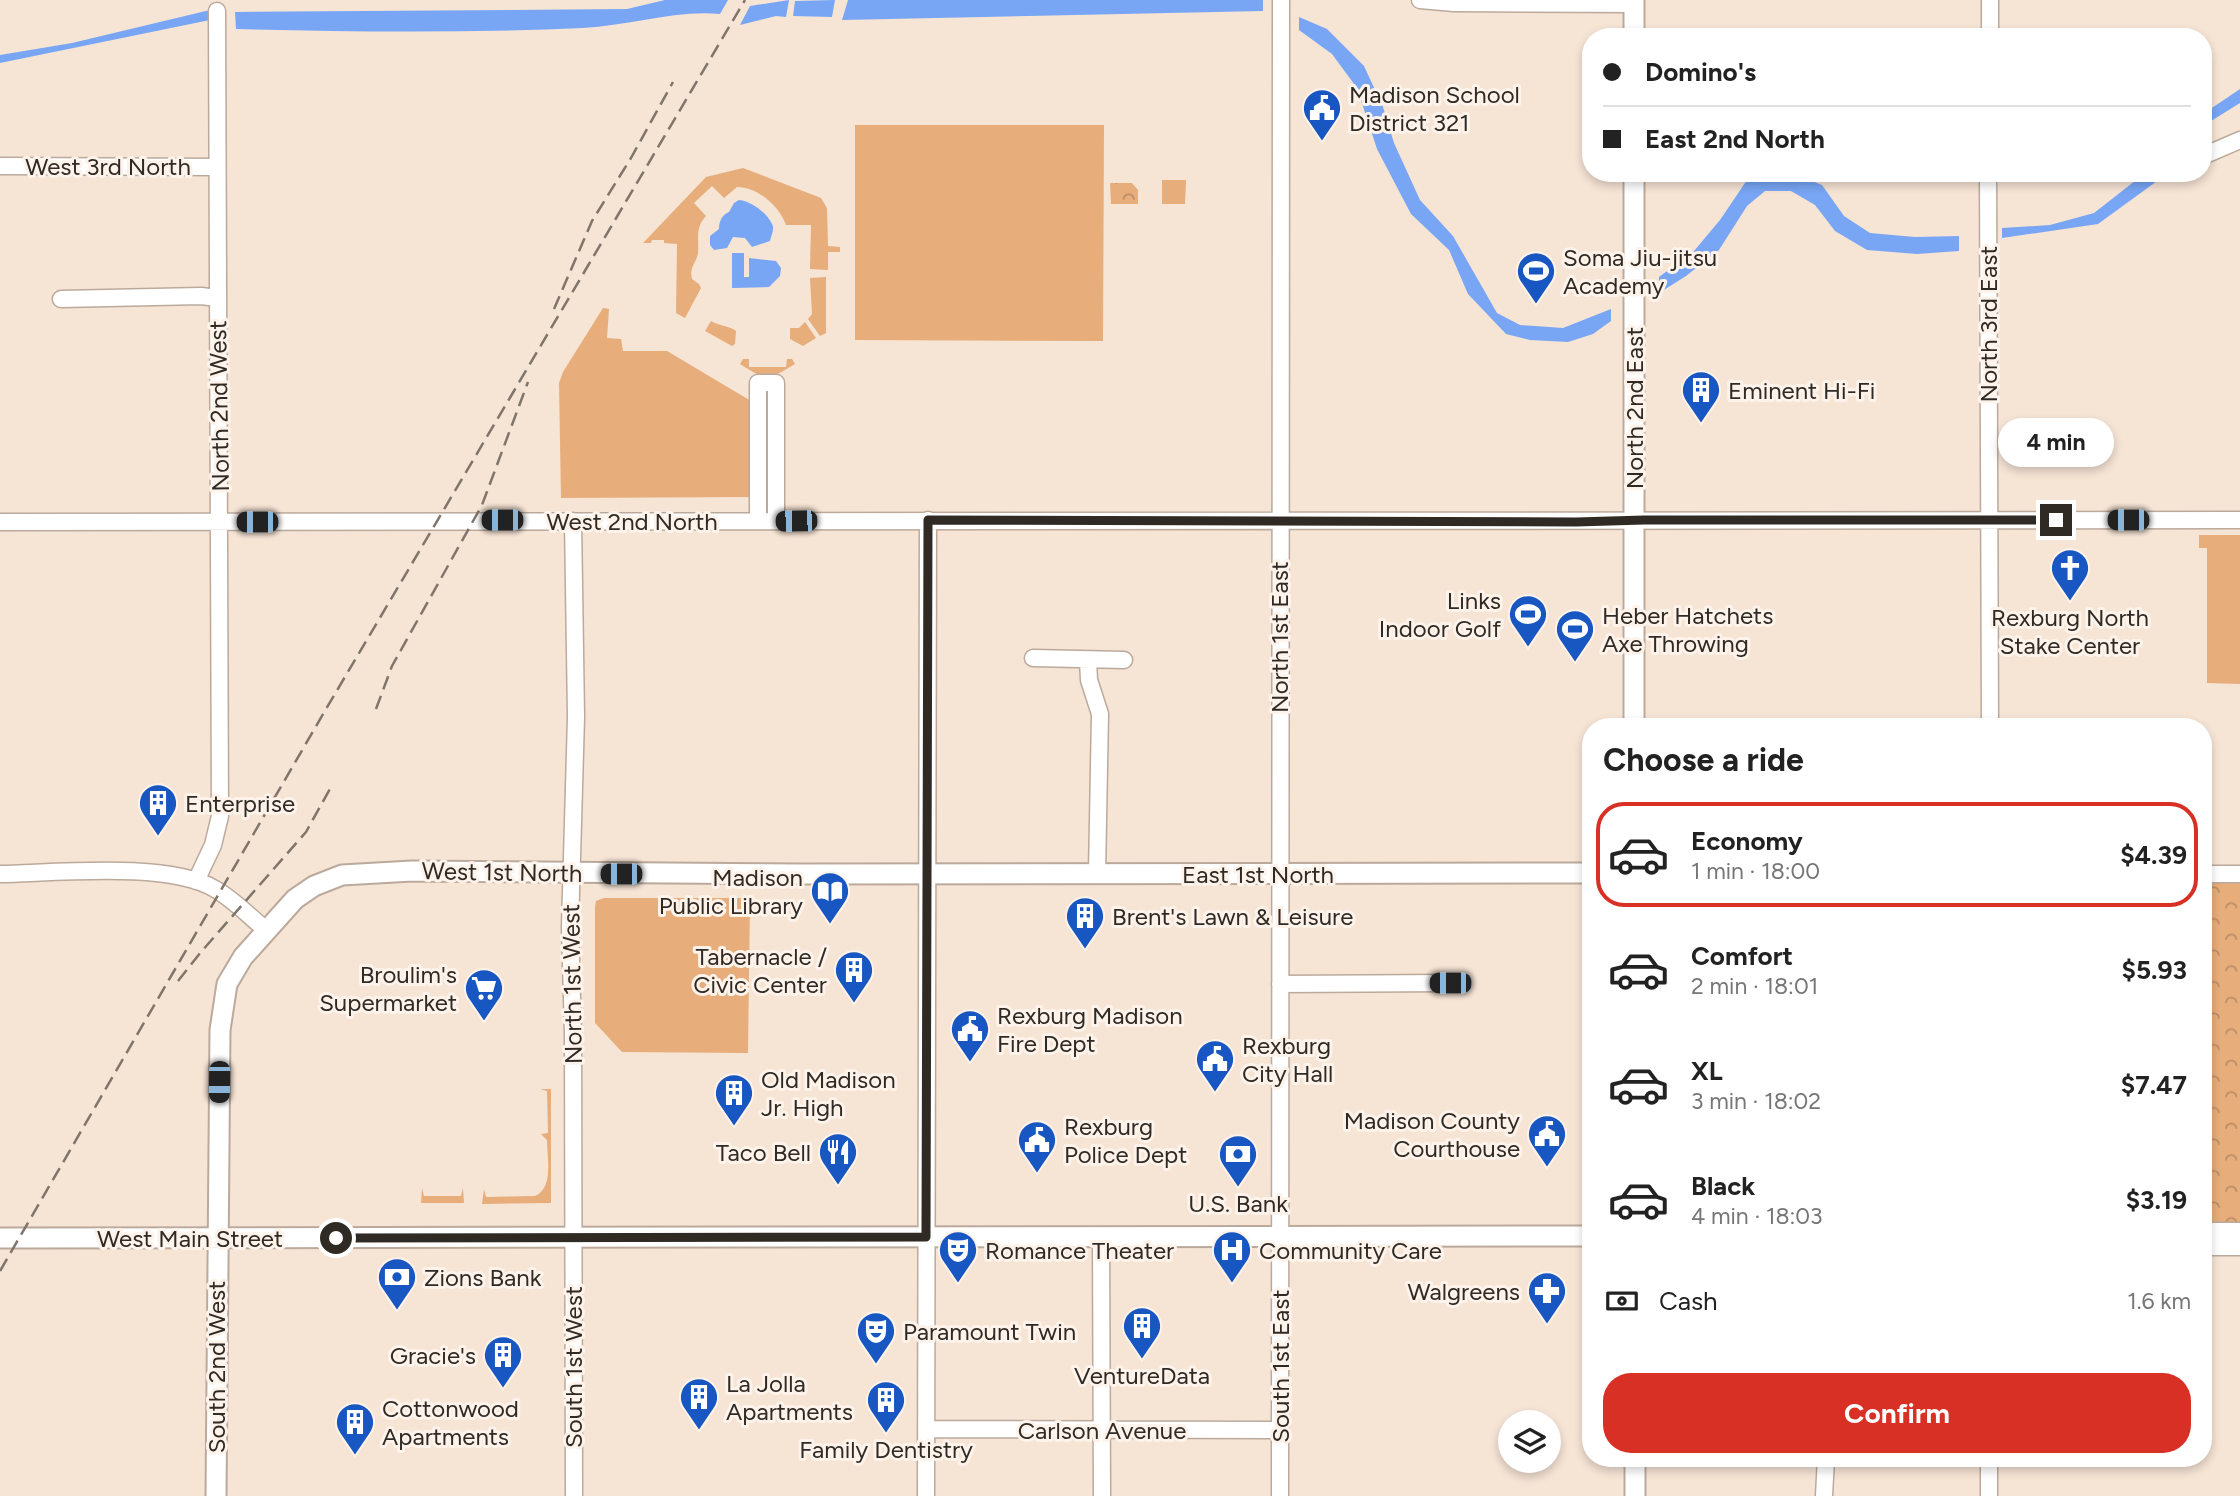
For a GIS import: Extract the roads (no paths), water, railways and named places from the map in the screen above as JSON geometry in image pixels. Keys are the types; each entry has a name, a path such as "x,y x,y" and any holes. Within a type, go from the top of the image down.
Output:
{"main road":[{"path":"1634,2 1634,28"},
{"name":"North 2nd East","path":"1634,182 1634,718"},
{"name":"West 1st North","path":"216,1238 220,1030 228,984 243,957 266,930 304,892 329,879 342,875 412,871 926,875"},
{"name":"East 1st North","path":"926,875 1582,873"},
{"name":"West Main Street","path":"0,1238 1582,1236"},
{"name":"South 2nd West","path":"216,1238 216,1496"},
{"path":"1635,1467 1635,1496"}],"street":[{"name":"North 1st East","path":"1280,1237 1281,0"},
{"path":"1420,0 1454,4 1634,2"},
{"path":"1990,0 1990,28"},
{"name":"North 2nd West","path":"196,881 214,845 220,816 217,11"},
{"path":"2212,152 2240,141"},
{"name":"West 3rd North","path":"0,166 217,167"},
{"name":"North 3rd East","path":"1988,182 1990,718"},
{"path":"61,299 201,296 217,298"},
{"path":"758,521 758,383 776,383 776,521"},
{"path":"926,1496 928,520"},
{"name":"West 2nd North","path":"0,522 2240,520"},
{"name":"North 1st West","path":"572,1238 571,874 576,717 573,521"},
{"path":"1033,658 1124,660"},
{"path":"1088,661 1089,680 1100,714 1097,874"},
{"path":"0,874 154,872 196,881 216,889 266,930"},
{"path":"2212,874 2240,874"},
{"path":"1280,984 1450,983"},
{"path":"2212,1231 2240,1231"},
{"path":"1101,1237 1102,1496"},
{"name":"South 1st East","path":"1280,1237 1280,1496"},
{"name":"South 1st West","path":"572,1238 573,1496"},
{"path":"2212,1247 2240,1247"},
{"name":"Carlson Avenue","path":"926,1429 1279,1430"},
{"path":"1824,1496 1826,1467"},
{"path":"1989,1467 1989,1496"}],"water":[{"path":"665,0 728,0 720,14 686,14 583,28 496,31 236,29 235,12 627,9"},
{"path":"789,0 786,17 776,16 740,25 750,6"},
{"path":"835,0 832,17 793,16 795,1"},
{"path":"848,0 1263,0 1263,11 842,20"},
{"path":"210,10 210,20 0,63 0,55 72,43"},
{"path":"1299,17 1327,29 1364,66 1420,200 1453,236 1497,313 1520,325 1563,328 1611,309 1611,321 1593,334 1568,342 1530,340 1506,334 1468,294 1449,250 1411,214 1377,149 1357,88 1332,54 1299,30"},
{"path":"2240,89 2240,103 2212,120 2212,108"},
{"path":"1746,182 1814,182 1822,185 1844,216 1870,233 1915,237 1959,236 1959,251 1917,254 1867,250 1835,231 1815,205 1791,191 1765,191 1747,206 1719,250 1659,293 1659,277 1694,251 1720,220"},
{"path":"2134,182 2156,182 2098,224 2002,238 2002,228 2050,225 2094,213"},
{"path":"739,200 753,205 770,220 773,228 770,241 752,247 745,238 733,237 727,248 714,250 710,245 710,236 719,229 720,221"},
{"path":"732,253 744,253 744,277 749,277 749,258 776,261 781,268 780,276 769,287 732,288"}],"railway":[{"path":"0,1271 326,709 745,0"},
{"path":"554,309 592,221 673,82"},
{"path":"376,709 392,666 482,505 528,382"},
{"path":"178,981 306,832 331,787"}],"place":[{"name":"Madison School District 321","path":"1322,142"},
{"name":"Soma Jiu-jitsu Academy","path":"1536,305"},
{"name":"Eminent Hi-Fi","path":"1701,424"},
{"name":"Rexburg North Stake Center","path":"2070,602"},
{"name":"Links Indoor Golf","path":"1528,648"},
{"name":"Heber Hatchets Axe Throwing","path":"1575,663"},
{"name":"Enterprise","path":"158,837"},
{"name":"Madison Public Library","path":"830,925"},
{"name":"Brent's Lawn & Leisure","path":"1085,950"},
{"name":"Tabernacle / Civic Center","path":"854,1004"},
{"name":"Broulim's Supermarket","path":"484,1022"},
{"name":"Rexburg Madison Fire Dept","path":"970,1063"},
{"name":"Rexburg City Hall","path":"1215,1093"},
{"name":"Old Madison Jr. High","path":"734,1127"},
{"name":"Madison County Courthouse","path":"1547,1168"},
{"name":"Rexburg Police Dept","path":"1037,1174"},
{"name":"Taco Bell","path":"838,1186"},
{"name":"U.S. Bank","path":"1238,1188"},
{"name":"Romance Theater","path":"958,1284"},
{"name":"Community Care","path":"1232,1284"},
{"name":"Zions Bank","path":"397,1311"},
{"name":"Walgreens","path":"1547,1325"},
{"name":"VentureData","path":"1142,1360"},
{"name":"Paramount Twin","path":"876,1365"},
{"name":"Gracie's","path":"503,1389"},
{"name":"La Jolla Apartments","path":"699,1431"},
{"name":"Family Dentistry","path":"886,1434"},
{"name":"Cottonwood Apartments","path":"355,1456"}]}
